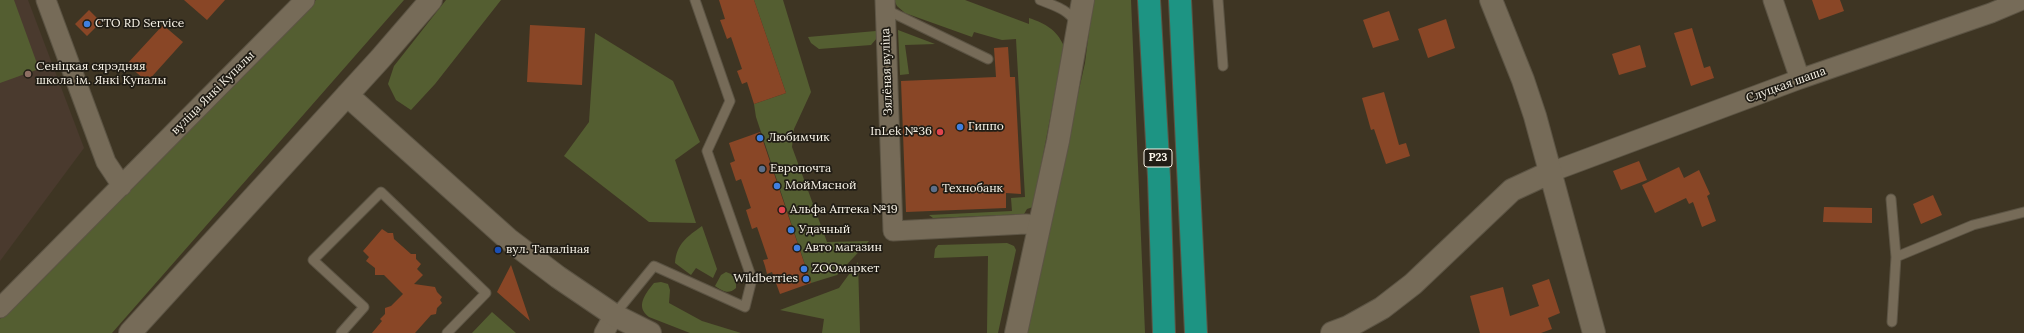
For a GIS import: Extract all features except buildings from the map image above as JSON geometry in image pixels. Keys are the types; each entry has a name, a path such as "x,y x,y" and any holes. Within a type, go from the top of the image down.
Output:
{"highway":[{"name":"Р23","path":"1149,0 1159,177 1163,324"},
{"name":"Р23","path":"1180,0 1195,323"}],"street":[{"path":"46,0 106,162 122,186"},
{"name":"вуліца Янкі Купалы","path":"0,308 305,0"},
{"path":"130,333 380,59 431,0"},
{"path":"1016,333 1040,225 1079,33 1084,0"},
{"path":"1491,0 1523,80 1551,172 1594,333"},
{"path":"1773,0 1800,79"},
{"name":"Слуцкая шаша","path":"1551,172 1991,6 2022,0"},
{"name":"Зялёная вуліца","path":"885,4 893,231 1026,224 1040,225"},
{"path":"347,95 508,239 558,277 613,327 650,333"},
{"path":"1332,333 1382,308 1413,284 1512,190 1551,172"}],"lane":[{"path":"613,327 654,266 745,307 752,279 707,151 730,101 695,0"},
{"path":"1040,0 1063,9 1077,24 1079,33"},
{"path":"1218,0 1223,66"},
{"path":"885,4 893,13 988,59"},
{"path":"341,333 364,307 313,260 381,192 486,293 447,333"},
{"path":"1891,199 1896,257 1892,322"},
{"path":"1896,257 1973,225 2024,212"}],"shaded area":[{"name":"Сеніцкая сярэдняя школа ім. Янкі Купалы","path":"0,0 28,0 84,148 0,261"}],"green space":[{"path":"0,0 14,0 39,69 0,83"},
{"path":"316,0 404,0 112,333 0,333 0,319"},
{"path":"446,0 501,0 435,84 411,110 396,100 388,84 394,66"},
{"path":"754,0 783,0 811,92 794,129 792,147 827,242 869,241 837,275 811,283 756,117 754,104 786,93"},
{"path":"894,0 965,0 1029,24 1029,18 1035,20 1050,28 1058,35 1064,46 1033,207 1027,209 1024,214 933,218 929,215 1012,211 1011,198 1025,197 1016,39 1002,40 974,32 972,37 905,13 897,6"},
{"path":"1093,0 1131,0 1145,333 1024,333 1085,63"},
{"path":"898,30 935,44 905,45 909,74 900,75"},
{"path":"876,31 877,38 871,45 819,49 811,43 808,37"},
{"path":"595,33 673,81 700,142 675,160 696,223 649,222 564,156 589,122"},
{"path":"702,226 717,269 713,278 696,268 691,275 675,263 680,245 687,237"},
{"path":"1007,243 1014,246 1016,250 998,333 987,333 988,256 934,258 935,249 938,245"},
{"path":"858,262 860,333 822,333 824,319 780,310 839,288"},
{"path":"726,272 736,276 736,288 728,292 715,286 721,275"},
{"path":"661,282 668,284 670,290 669,303 702,321 741,333 690,333 649,317 643,309 643,300 654,283"},
{"path":"492,312 516,333 472,333"}],"place":[{"name":"СТО RD Service","path":"87,24"},
{"name":"Сеніцкая сярэдняя школа ім. Янкі Купалы","path":"28,74"},
{"name":"Гиппо","path":"960,127"},
{"name":"InLek №36","path":"940,132"},
{"name":"Любимчик","path":"760,138"},
{"name":"Европочта","path":"762,169"},
{"name":"МойМясной","path":"777,186"},
{"name":"Технобанк","path":"934,189"},
{"name":"Альфа Аптека №19","path":"782,210"},
{"name":"Удачный","path":"791,230"},
{"name":"Авто магазин","path":"797,248"},
{"name":"вул. Тапаліная","path":"498,250"},
{"name":"ZOOмаркет","path":"804,269"},
{"name":"Wildberries","path":"806,279"}]}
